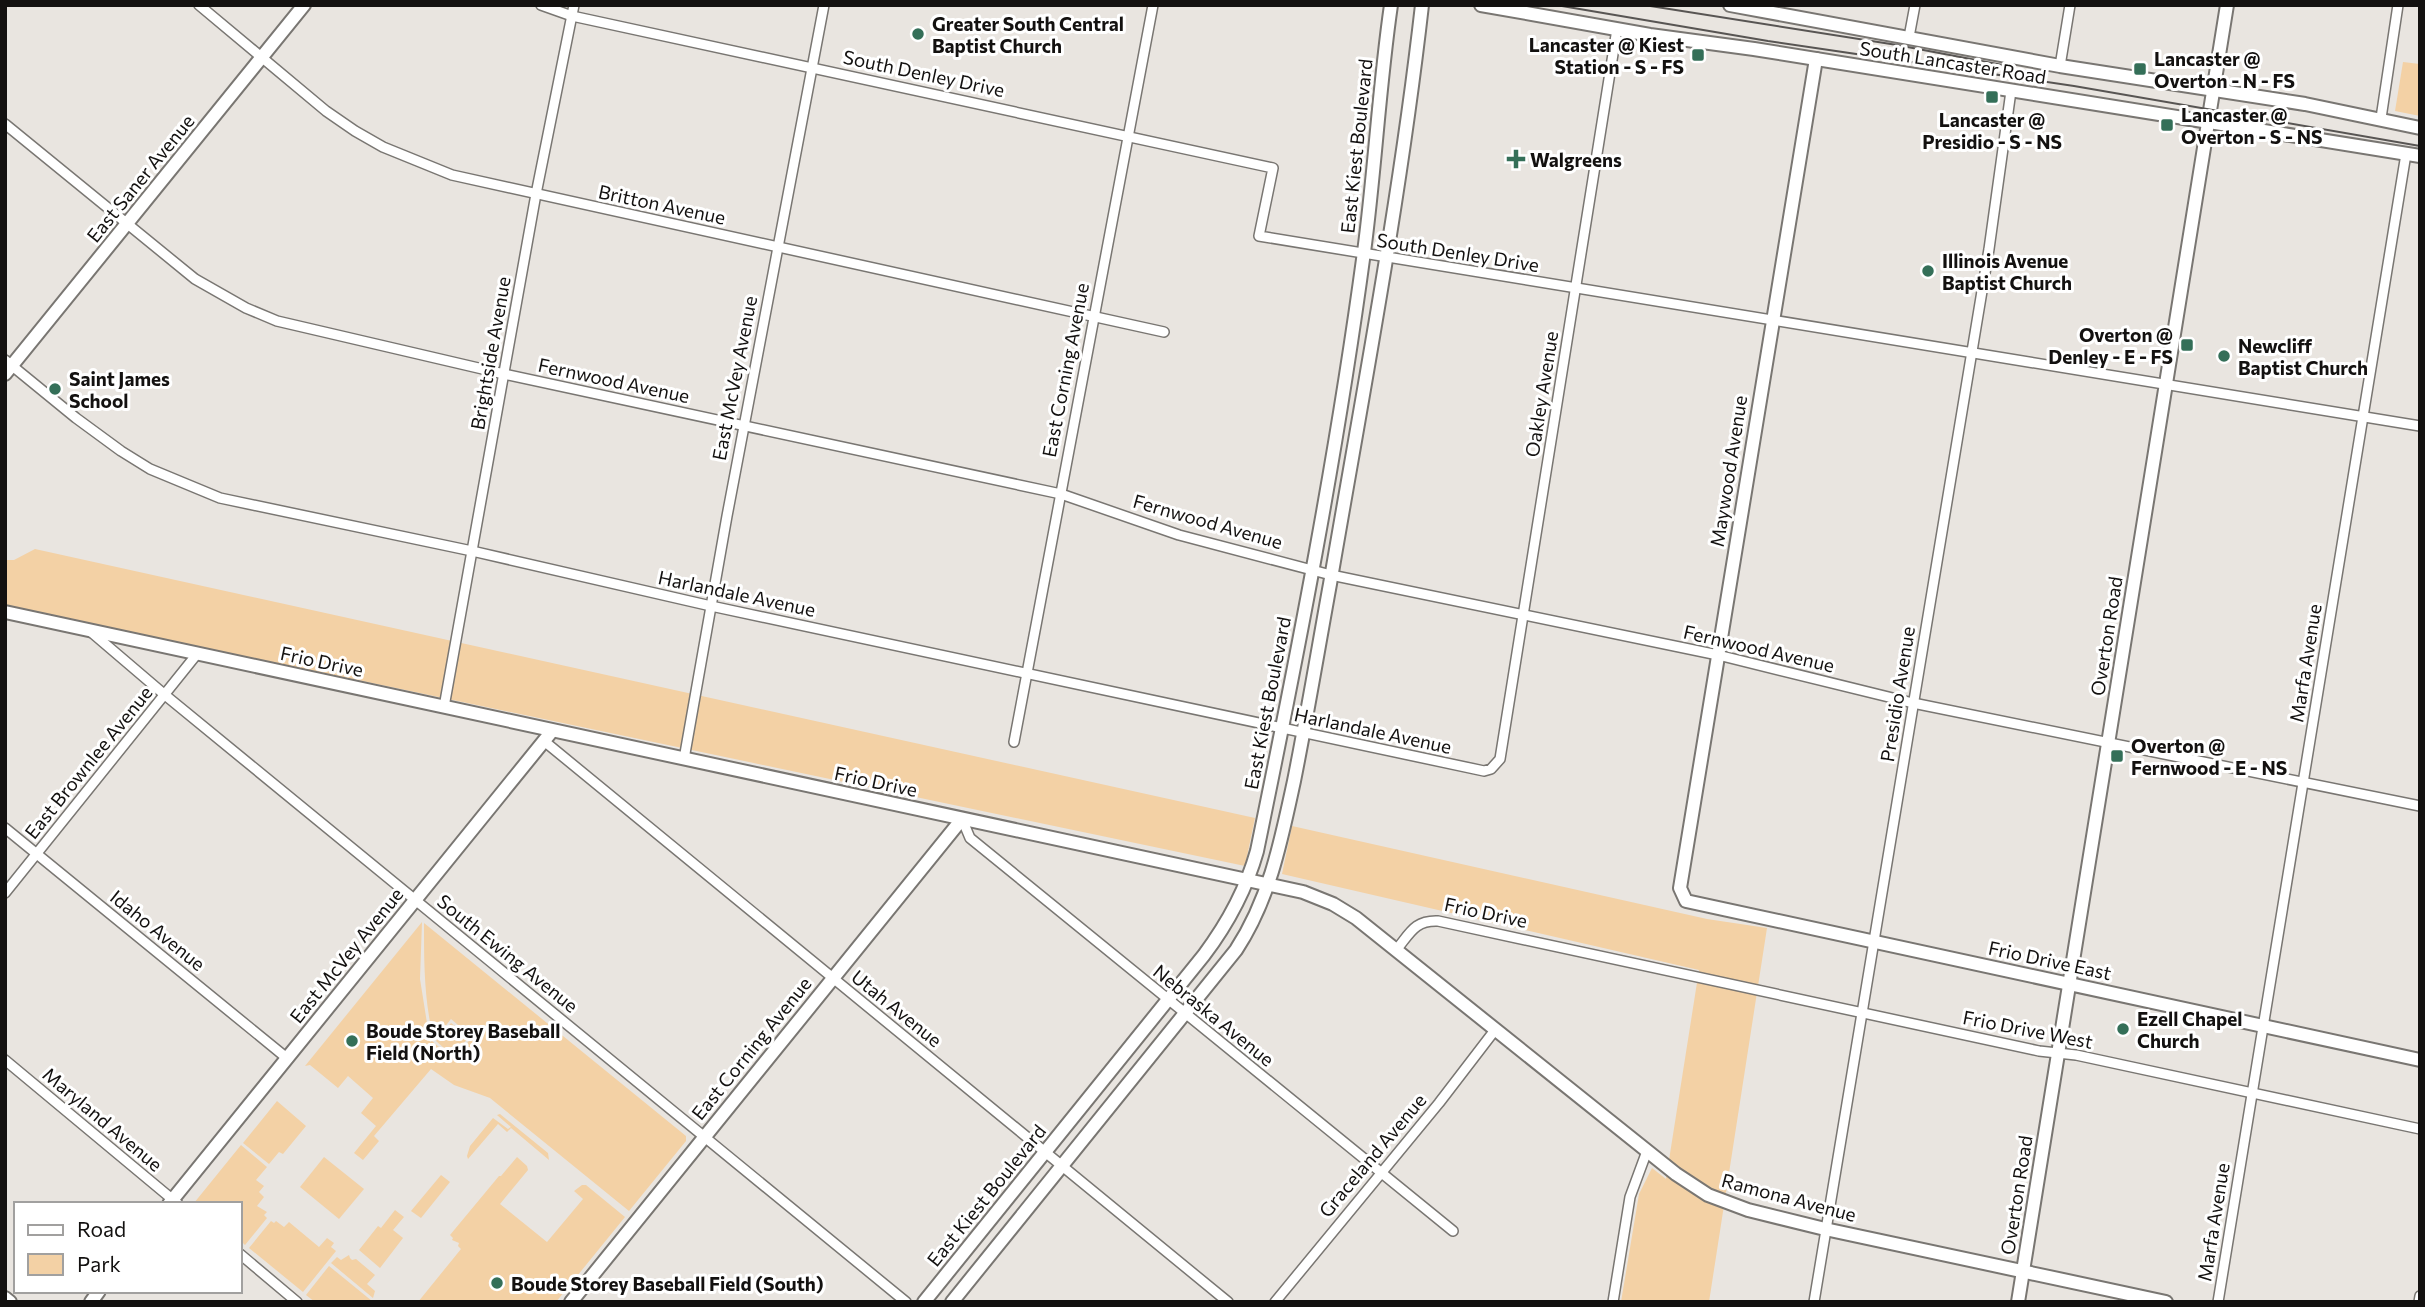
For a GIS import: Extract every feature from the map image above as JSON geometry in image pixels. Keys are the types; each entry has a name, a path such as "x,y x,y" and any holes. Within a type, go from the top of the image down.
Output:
{"street":[{"name":"Britton Avenue","path":"199,5 326,111 383,147 452,175 1164,332"},
{"name":"East Saner Avenue","path":"8,367 127,226 304,5"},
{"name":"South Denley Drive","path":"541,5 572,16 1273,168 1259,236 2420,426"},
{"name":"Brightside Avenue","path":"444,707 536,194 574,5"},
{"name":"East McVey Avenue","path":"684,759 824,5"},
{"name":"East Corning Avenue","path":"1014,742 1153,5"},
{"name":"East Kiest Boulevard","path":"924,1302 1224,928 1248,880 1257,851 1314,569 1364,254 1377,149 1379,96 1391,5"},
{"name":"East Kiest Boulevard","path":"952,1302 1242,942 1269,884 1280,848 1304,733 1386,257 1422,5"},
{"name":"South Lancaster Road","path":"1481,5 2413,155"},
{"name":"South Lancaster Road","path":"1731,5 2060,66 2381,118 2420,128"},
{"path":"1909,37 1915,5"},
{"path":"2060,66 2070,5"},
{"name":"Overton Road","path":"2018,1302 2227,5"},
{"path":"2381,118 2398,5"},
{"name":"Oakley Avenue","path":"1496,764 1500,759 1617,29"},
{"name":"Maywood Avenue","path":"1679,888 1816,59"},
{"name":"Presidio Avenue","path":"1814,1302 1989,249 2011,91"},
{"name":"Fernwood Avenue","path":"5,124 195,279 246,308 277,321 744,427 1061,494 1180,535 1331,575 1718,655 1913,703 2420,806"},
{"name":"Marfa Avenue","path":"2218,1302 2363,417 2413,155"},
{"name":"Harlandale Avenue","path":"8,367 121,451 150,468 220,498 1282,729 1484,771 1496,764"},
{"name":"Frio Drive","path":"5,612 444,707 548,736 684,759 1303,892 1333,904 1356,918 1397,950 1419,923 1427,920 1438,921 1713,980"},
{"name":"South Ewing Avenue","path":"89,630 906,1302"},
{"name":"East Brownlee Avenue","path":"5,893 197,654"},
{"name":"East McVey Avenue","path":"174,1202 548,736"},
{"name":"Utah Avenue","path":"548,736 832,977 1228,1302"},
{"name":"East Corning Avenue","path":"577,1300 832,977 962,819"},
{"name":"Nebraska Avenue","path":"962,819 970,838 1453,1231"},
{"name":"Idaho Avenue","path":"5,828 288,1059"},
{"name":"Frio Drive East","path":"1679,888 1686,901 2420,1060"},
{"name":"Ramona Avenue","path":"1397,950 1676,1174 1727,1204 1825,1229 2166,1302"},
{"name":"Frio Drive West","path":"1713,980 2039,1051 2088,1058 2420,1129"},
{"name":"Graceland Avenue","path":"1275,1302 1439,1103 1495,1030"},
{"name":"Maryland Avenue","path":"5,1060 174,1202"},
{"path":"1613,1302 1630,1197 1647,1151"},
{"path":"242,1256 297,1302"},
{"path":"2419,1302 2420,1296"},
{"path":"5,1298 10,1302"}],"green space":[{"path":"2403,62 2420,64 2420,116 2395,111"},
{"path":"35,549 1255,818 1245,866 5,606 5,560 14,560"},
{"path":"1292,826 1707,919 1767,928 1709,1302 1621,1302 1639,1194 1652,1168 1666,1179 1699,970 1282,874"},
{"path":"422,922 420,979 430,1042 454,1060 472,1037 451,1019 436,1038 433,1037 426,994 424,923 686,1136 686,1141 629,1211 490,1098 454,1085 431,1069 374,1136 379,1141 363,1160 354,1153 376,1126 361,1113 373,1098 348,1076 338,1088 310,1065 305,1066"},
{"path":"451,1023 469,1037 453,1056 436,1041"},
{"path":"277,1101 306,1126 283,1154 279,1152 269,1164 243,1143"},
{"path":"500,1114 548,1153 549,1160 511,1128 507,1132 498,1124 468,1159 470,1146 493,1118 508,1129 511,1127 497,1115"},
{"path":"241,1145 267,1167 256,1180 264,1186 259,1192 264,1197 257,1206 267,1212 264,1215 267,1218 245,1245 242,1242 242,1202 195,1202"},
{"path":"324,1157 364,1189 339,1219 300,1187"},
{"path":"517,1157 528,1170 500,1204 547,1242 583,1199 574,1191 582,1185 586,1185 625,1217 556,1302 418,1302 461,1249 459,1243 452,1240 450,1235"},
{"path":"441,1175 450,1182 421,1218 411,1211"},
{"path":"395,1210 404,1217 393,1230 403,1238 380,1268 359,1250"},
{"path":"271,1221 284,1227 289,1222 319,1247 327,1238 334,1243 331,1247 336,1251 303,1292 249,1248"},
{"path":"349,1255 352,1260 356,1259 375,1275 367,1284 375,1291 373,1298 331,1263 337,1257 341,1260"},
{"path":"329,1266 372,1301 315,1302 306,1295"}],"tram line":[{"path":"1556,5 1768,41 2074,86 2420,146"},
{"path":"1644,5 1897,45 2013,67"}],"place":[{"name":"Greater South Central Baptist Church","path":"918,34"},
{"name":"Lancaster @ Kiest Station - S - FS","path":"1698,55"},
{"name":"Lancaster @ Overton - N - FS","path":"2140,69"},
{"name":"Lancaster @ Presidio - S - NS","path":"1992,97"},
{"name":"Lancaster @ Overton - S - NS","path":"2167,125"},
{"name":"Walgreens","path":"1516,159"},
{"name":"Illinois Avenue Baptist Church","path":"1928,271"},
{"name":"Overton @ Denley - E - FS","path":"2187,345"},
{"name":"Newcliff Baptist Church","path":"2224,356"},
{"name":"Saint James School","path":"55,389"},
{"name":"Overton @ Fernwood - E - NS","path":"2117,756"},
{"name":"Ezell Chapel Church","path":"2123,1029"},
{"name":"Boude Storey Baseball Field (North)","path":"352,1041"},
{"name":"Boude Storey Baseball Field (South)","path":"497,1283"}]}
